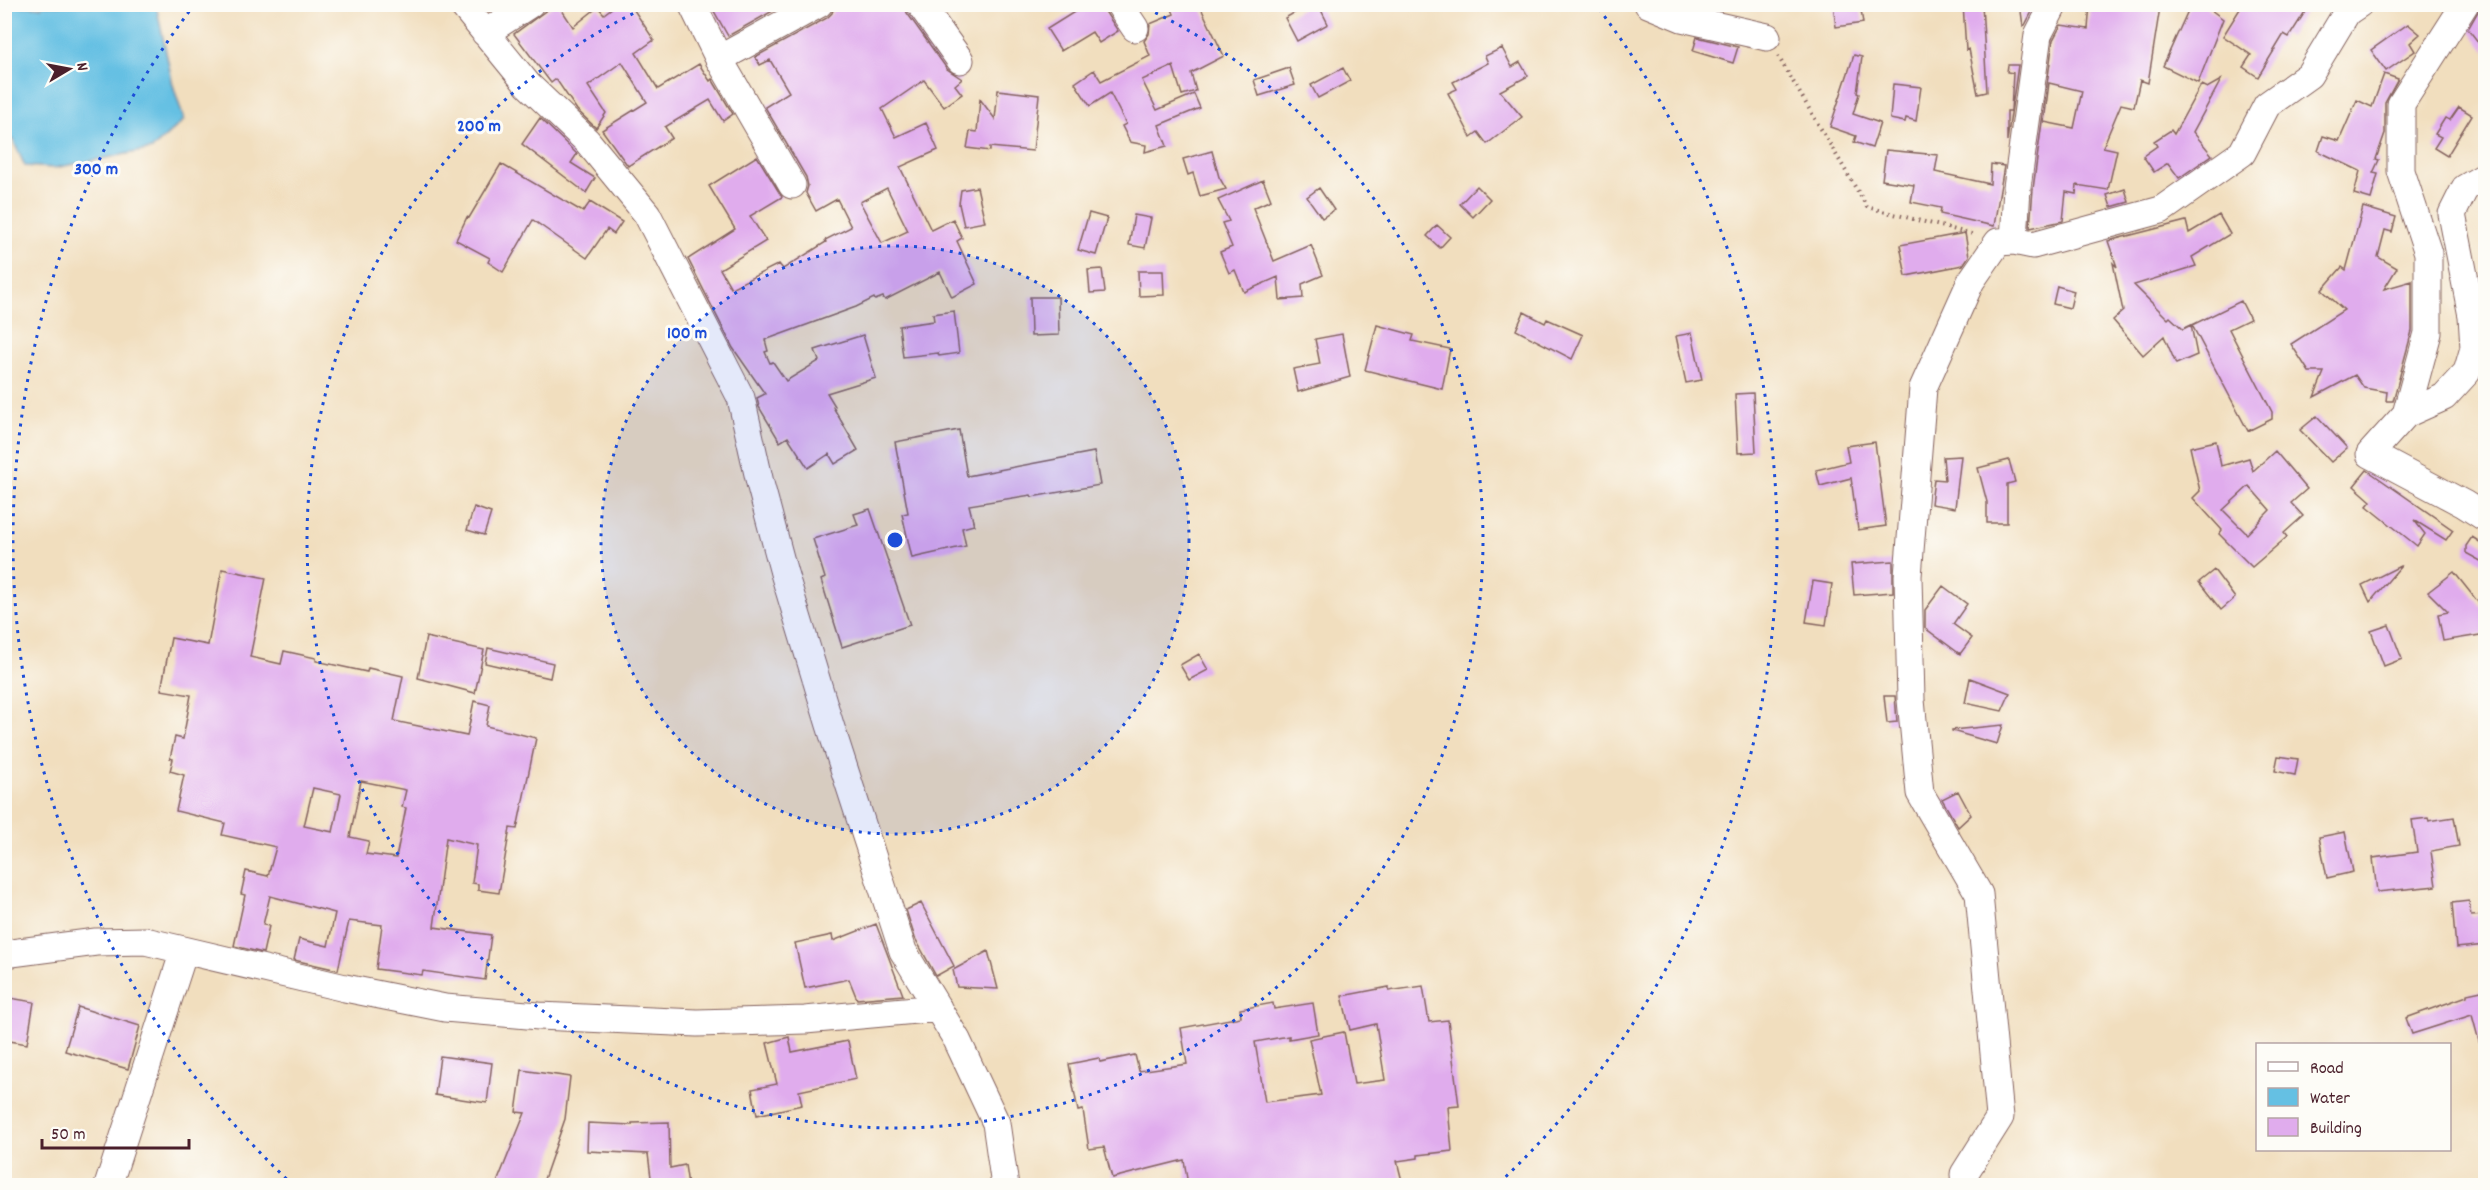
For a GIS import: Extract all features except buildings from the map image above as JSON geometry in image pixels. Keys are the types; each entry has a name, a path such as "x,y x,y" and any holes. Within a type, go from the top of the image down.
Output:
{"street":[{"path":"462,4 528,85 587,141 648,214 741,398 760,483 830,725 903,951 957,1040 996,1123 1005,1185"},
{"path":"485,33 530,4"},
{"path":"692,4 719,60 792,185"},
{"path":"719,60 819,4"},
{"path":"920,4 960,60"},
{"path":"1119,4 1136,28"},
{"path":"1648,4 1682,18 1710,14 1767,37"},
{"path":"1965,1185 1964,1174 2000,1117 1979,894 1920,793 1911,700 1908,576 1923,388 1971,282 2006,241 2017,187 2038,35 2054,4"},
{"path":"2006,241 2033,245 2161,210 2242,153 2267,105 2309,75 2347,12 2360,4"},
{"path":"2406,414 2428,333 2428,253 2401,171 2401,104 2465,4"},
{"path":"2486,176 2466,188 2452,214 2466,281 2475,348 2467,372 2444,397 2406,414 2370,454 2486,518"},
{"path":"4,954 106,942 145,941 345,988 445,1008 528,1016 697,1023 805,1020 938,1008"},
{"path":"108,1185 184,951"}],"path":[{"path":"1767,37 1867,207 2006,241"}],"water":[{"path":"5,5 41,7 44,5 156,5 173,85 184,120 152,149 54,168 25,166 13,140 5,136"}]}
